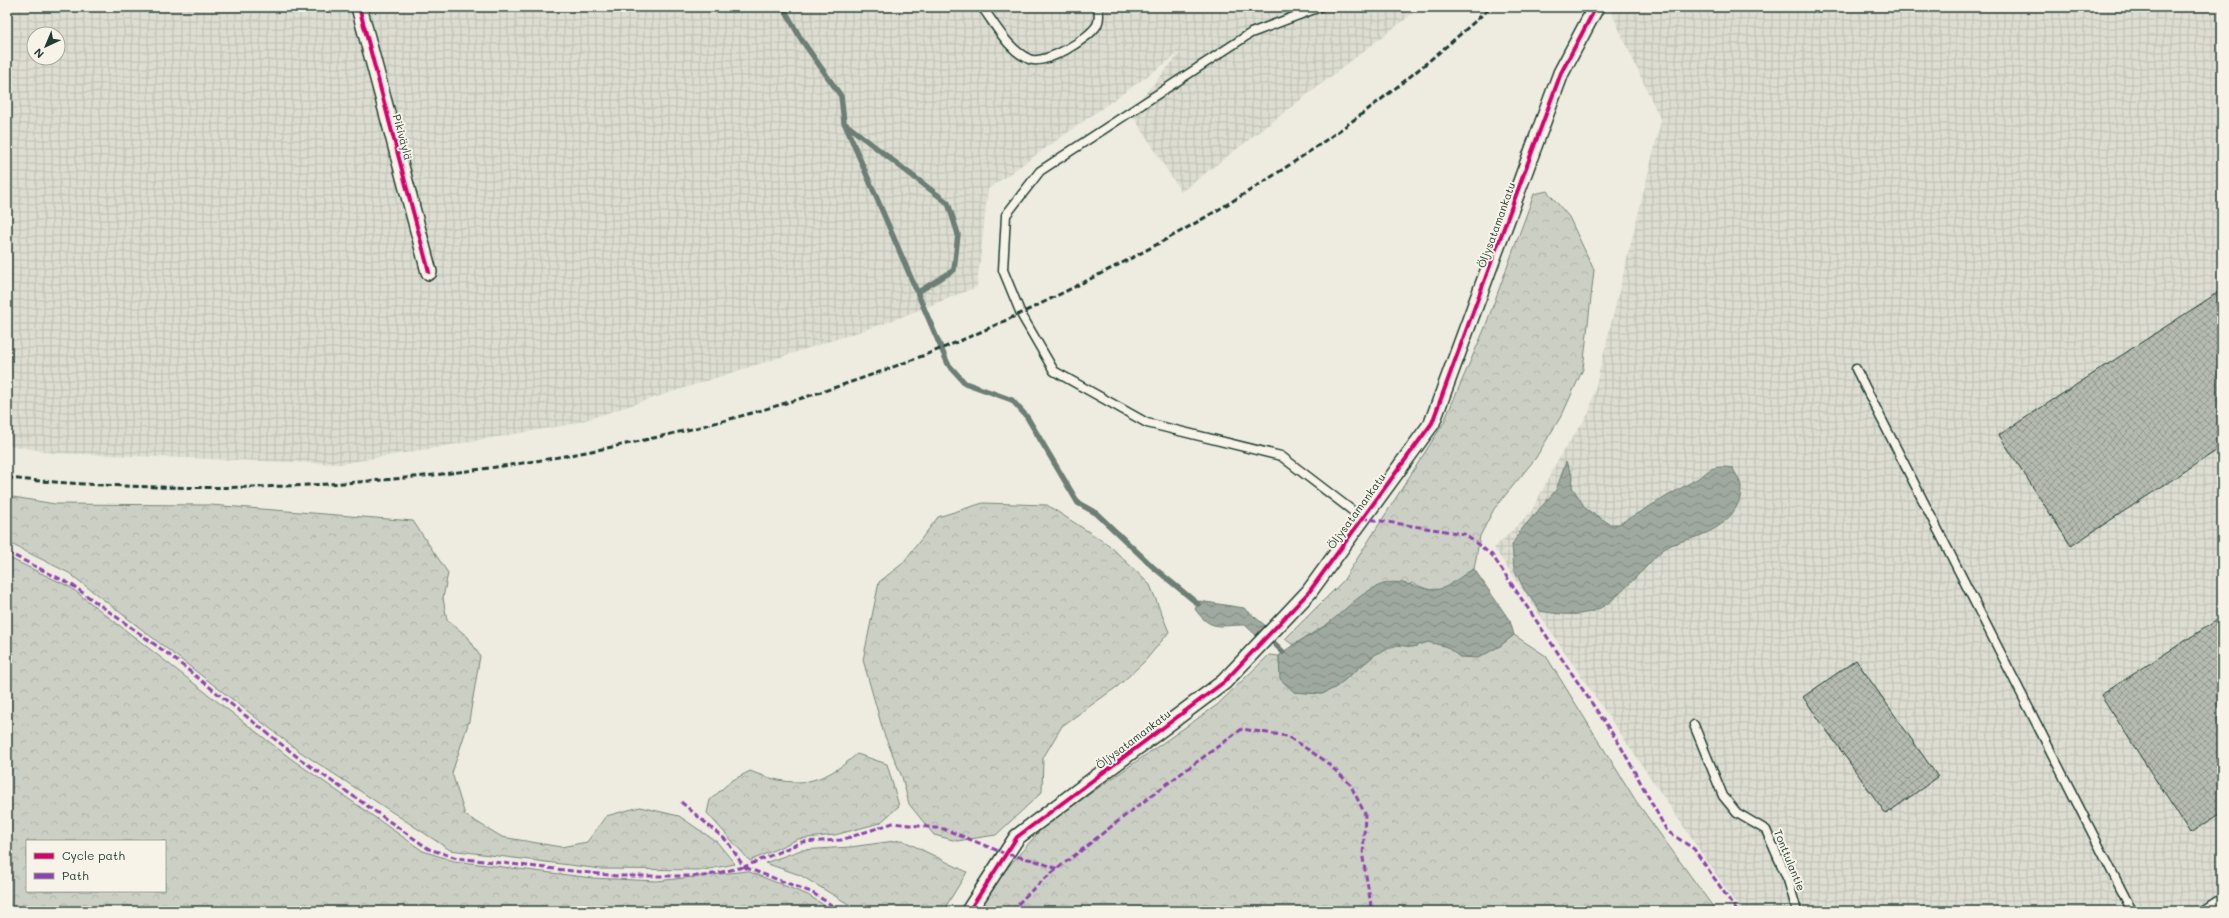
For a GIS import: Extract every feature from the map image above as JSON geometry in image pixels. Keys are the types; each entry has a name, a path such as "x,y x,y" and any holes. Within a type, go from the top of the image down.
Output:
{"street":[{"name":"Pikiväylä","path":"359,7 429,272"},
{"name":"Öljysatamankatu","path":"969,911 1017,837 1224,682 1309,592 1432,423 1561,74 1596,7"}],"lane":[{"path":"982,7 1012,47 1022,56 1039,61 1049,59 1091,32 1099,19 1098,7"},
{"path":"1320,7 1251,33 1040,172 1006,215 1003,270 1021,314 1054,371 1147,423 1280,456 1362,518"},
{"path":"1856,369 2132,911"},
{"name":"Tonttulantie","path":"1694,724 1723,796 1736,813 1766,830 1788,880 1797,911"},
{"path":"2202,911 2222,898"}],"shaded area":[{"path":"7,7 1421,7 1181,192 1130,111 1181,52 988,189 977,287 886,323 573,424 340,464 54,453 7,445"},
{"path":"1609,7 2222,7 2222,911 1741,911 1494,548 1531,512 1561,454 1589,413 1661,121"}],"green space":[{"path":"1547,191 1569,217 1594,270 1583,369 1563,413 1535,459 1494,509 1480,536 1474,569 1450,585 1439,590 1428,589 1412,583 1324,626 1293,645 1285,639 1343,581 1443,424 1484,330 1534,194"},
{"path":"7,496 55,504 211,505 413,521 448,573 443,598 447,620 468,637 480,656 469,721 452,773 465,815 502,837 561,847 587,842 606,816 640,807 679,816 717,842 735,864 704,870 601,869 450,850 299,751 69,573 7,542"},
{"path":"983,503 1047,505 1109,545 1150,585 1169,632 1145,661 1118,686 1062,726 1043,758 1042,792 996,835 957,841 934,835 909,804 902,777 884,734 863,660 879,582 902,564 938,517"},
{"path":"7,557 70,587 290,758 423,851 454,861 592,878 657,881 747,871 808,895 833,911 11,911 7,895"},
{"path":"1514,635 1546,656 1636,801 1716,911 976,911 983,896 1044,826 1217,705 1269,655 1279,656 1279,664 1294,692 1322,694 1336,687 1376,654 1398,644 1413,647 1428,642 1445,646 1460,657 1500,646"},
{"path":"857,754 887,764 899,806 880,823 835,835 798,839 750,861 707,813 710,800 731,781 750,771 780,780 794,782 806,781 831,773 844,765"},
{"path":"902,840 967,872 943,911 860,911 800,875 765,863 801,850 850,847"}],"water":[{"path":"1566,462 1573,477 1572,487 1586,509 1610,524 1619,524 1702,476 1709,470 1716,468 1733,468 1741,485 1740,495 1735,510 1718,527 1694,538 1673,544 1664,549 1621,592 1600,608 1589,612 1576,614 1560,614 1540,611 1524,589 1514,569 1512,545 1521,530 1556,490"},
{"path":"1474,569 1510,621 1514,635 1500,646 1478,658 1460,657 1445,646 1428,642 1413,647 1397,645 1376,654 1336,687 1322,694 1294,692 1280,679 1279,656 1289,648 1322,628 1360,596 1377,586 1393,582 1430,590 1441,589"},
{"path":"1199,601 1244,608 1267,627 1258,637 1245,625 1217,626 1211,624 1206,621 1195,609"}],"building":[{"path":"2222,290 2222,447 2071,546 1999,435"},
{"path":"2222,617 2222,812 2190,833 2101,695"},
{"path":"1856,660 1938,777 1886,814 1803,697"}],"waterway":[{"path":"783,7 801,39 841,96 844,122 948,364 965,383 1012,400 1027,417 1078,503 1096,513 1153,567 1198,604"},
{"path":"844,123 948,203 958,234 954,270 918,292"},
{"path":"1275,644 1283,652"}],"railway":[{"path":"7,478 128,486 250,487 372,481 493,468 613,447 731,419 848,383 962,340 1040,304 1123,263 1231,202 1300,158 1383,98 1446,47 1491,7"}],"marked path":[{"path":"1362,518 1464,534 1492,555 1620,745 1667,831 1694,849 1737,911"},
{"path":"7,552 72,585 168,654 300,759 429,849 457,858 617,876 704,876 744,867 811,892 841,911"},
{"path":"1012,911 1028,894 1055,871 1142,803 1242,729 1287,736 1324,760 1350,784 1365,814 1363,858 1372,911"},
{"path":"681,802 727,841 744,867 802,842 841,840 893,823 944,829 1006,854 1033,860 1058,869"}],"cycle path":[{"path":"359,7 429,272"},
{"path":"969,911 1017,837 1224,682 1309,592 1432,423 1561,73 1596,7"}]}
